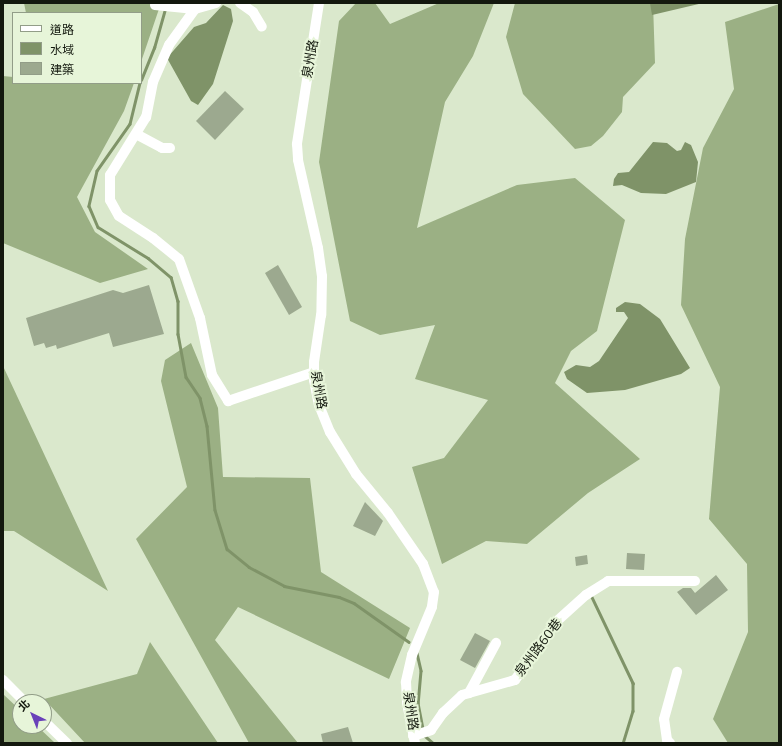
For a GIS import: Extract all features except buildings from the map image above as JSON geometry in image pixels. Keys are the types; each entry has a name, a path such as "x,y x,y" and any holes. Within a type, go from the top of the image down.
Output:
{"street":[{"path":"158,5 195,9 216,3"},
{"path":"240,3 253,12 262,27"},
{"name":"泉州路","path":"319,3 297,144 298,160 318,248 322,276 314,372 319,406 330,432 356,474 388,513 423,564 434,592 432,607 412,655 406,682 407,703 414,740"},
{"path":"195,9 169,45 153,82 146,117 110,176 110,200 119,216 153,238 179,259 200,318 212,376 228,401 314,372"},
{"path":"136,134 162,148 170,148"},
{"name":"泉州路60巷","path":"414,740 431,730 442,712 462,695 516,680 558,621 586,595 608,581 695,581"},
{"path":"469,693 496,643"},
{"path":"670,743 667,740 664,718 677,672"},
{"path":"3,680 17,694"},
{"path":"52,729 67,743"}],"shaded area":[{"path":"24,3 161,3 142,59 142,12 26,12"},
{"path":"356,3 375,3 390,24 439,3 494,3 473,56 445,102 417,228 517,185 575,178 625,220 597,331 571,351 555,383 640,459 588,493 527,544 486,541 442,564 412,467 444,458 488,400 415,379 435,325 380,335 350,321 319,162 339,21"},
{"path":"515,3 653,3 655,63 623,97 622,112 603,136 591,146 575,149 523,94 506,37"},
{"path":"779,4 779,743 728,743 713,719 748,632 747,564 709,519 720,387 681,305 685,239 703,148 734,89 725,22"},
{"path":"3,76 12,77 12,84 134,84 124,111 77,197 95,232 148,269 100,283 3,243"},
{"path":"191,343 218,408 223,477 310,478 321,572 410,628 389,679 238,607 215,640 298,743 249,743 136,539 187,487 161,381 165,360"},
{"path":"3,366 108,591 14,531 3,531"},
{"path":"150,642 218,743 85,743 52,708 52,697 137,674"},
{"path":"3,694 12,702 12,734 45,734 55,743 3,743"}],"water":[{"path":"650,3 703,3 652,15"},
{"path":"223,5 231,9 233,21 213,84 198,105 191,101 167,58 194,27 206,23"},
{"path":"653,142 667,143 677,151 681,150 685,142 691,145 698,162 696,182 666,194 641,193 622,185 613,186 614,179 618,173 629,172"},
{"path":"625,302 640,304 660,319 690,368 681,374 625,390 587,393 567,379 564,372 576,365 590,367 599,361 628,318 624,312 616,312 616,308"}],"waterway":[{"path":"142,78 154,48 165,9"},
{"path":"140,84 130,124 97,171 89,206 98,227 148,258 171,277 178,301 178,334 186,377 200,398 207,426 215,510 227,549 249,567 284,586 339,597 354,603 409,642"},
{"path":"591,595 633,683 633,711 623,743"},
{"path":"417,653 421,671 418,703 423,729"},
{"path":"425,736 433,743"}]}
